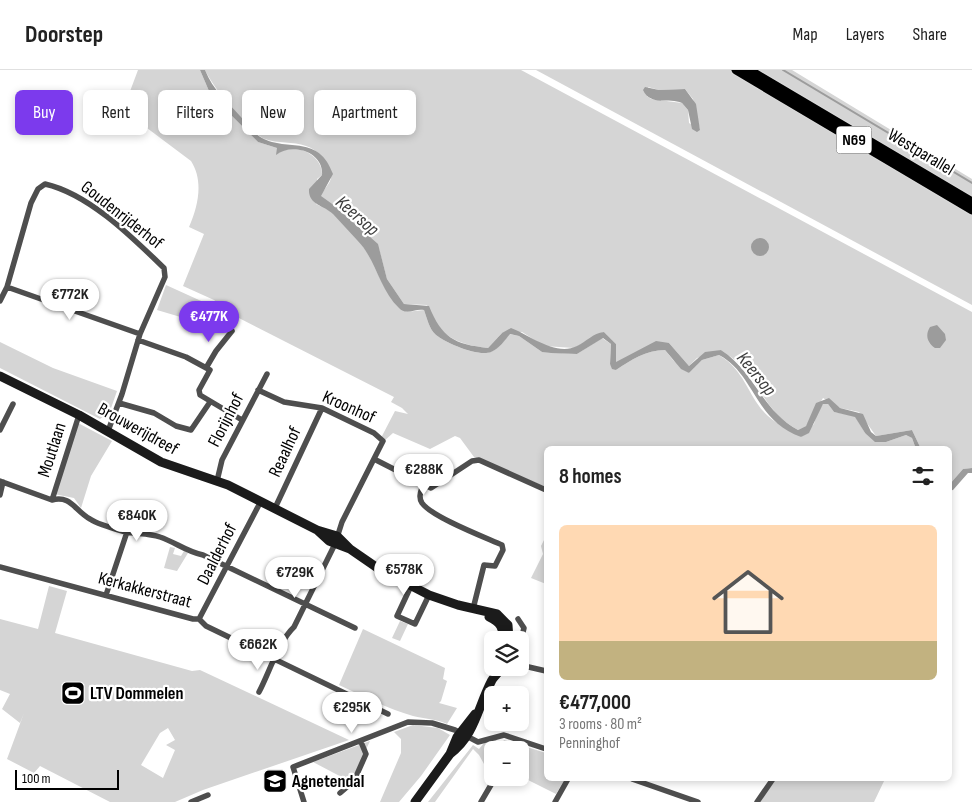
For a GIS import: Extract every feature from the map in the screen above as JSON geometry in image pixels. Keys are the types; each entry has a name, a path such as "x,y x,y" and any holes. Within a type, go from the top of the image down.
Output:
{"main road":[{"name":"Westparallel","path":"736,70 972,210"},
{"name":"Westparallel","path":"749,70 972,202"}],"street":[{"name":"Goudenrijderhof","path":"0,302 7,288 31,203 38,189 45,184 77,196 164,268 166,275 139,337"},
{"path":"7,288 139,337 186,357 210,370 199,390 200,395 242,420"},
{"path":"206,368 216,351 232,332"},
{"path":"108,431 119,403 139,337"},
{"name":"Florijnhof","path":"217,481 222,460 267,374"},
{"name":"Brouwerijdreef","path":"0,376 79,415 161,462 217,481 275,508 336,540 379,569 411,586 429,595 473,609 497,621 502,631"},
{"name":"Kroonhof","path":"258,390 284,402 322,408 374,433 383,440 342,522 336,540 294,627 286,634 277,651 275,660"},
{"path":"119,403 154,414 176,426 191,430 210,402"},
{"path":"0,430 13,404"},
{"name":"Reaalhof","path":"275,508 322,408"},
{"name":"Moutlaan","path":"2,482 52,500 79,415"},
{"path":"374,459 431,488 472,461 479,460 544,489"},
{"path":"0,495 2,482"},
{"path":"423,484 420,496 422,503 433,513 502,545 503,550 495,566 484,565 473,609"},
{"path":"52,500 60,498 73,502 81,514 91,520 128,532 136,531 160,537 228,567 355,628"},
{"name":"Daalderhof","path":"198,619 228,567 261,502"},
{"path":"106,595 128,532"},
{"name":"Kerkakkerstraat","path":"0,567 192,619 198,619 206,626 388,714"},
{"path":"411,586 397,616 415,624 429,595"},
{"name":"Brouwerijdreef","path":"473,609 491,611 503,618 508,625 508,631"},
{"path":"518,618 524,628 523,631"},
{"path":"259,692 275,660"},
{"path":"529,667 544,671"},
{"path":"414,802 464,734 479,710 493,678"},
{"path":"304,802 292,767 361,742 408,722 418,721 464,734 478,742 504,734 544,748"},
{"path":"340,793 354,781 366,754 361,742"},
{"path":"555,802 567,781"},
{"path":"638,781 698,802"},
{"path":"757,802 773,781"},
{"path":"481,802 490,786"},
{"path":"190,802 208,795"}],"shaded area":[{"path":"138,70 200,70 209,90 158,90 158,135 232,135 232,116 242,126 242,135 251,135 258,142 277,148 277,154 283,150 298,149 312,155 321,167 322,175 317,179 316,204 332,212 360,242 386,290 406,312 424,310 434,333 447,342 470,351 485,353 496,349 509,334 519,336 542,352 577,354 602,338 611,344 610,364 616,370 633,359 658,350 665,350 673,360 689,373 702,360 719,355 735,369 761,409 768,416 801,437 814,424 817,413 823,404 828,404 834,412 855,416 865,433 886,442 906,435 912,438 915,446 544,446 544,486 474,457 460,438 455,436 430,449 393,433 383,442 382,436 395,411 408,414 391,402 394,397 233,315 214,300 183,286 204,234 189,227 195,211 198,194 197,177 191,161 148,129 148,90 130,90"},
{"path":"200,70 205,70 217,90 209,90"},
{"path":"205,70 521,70 972,312 972,468 963,469 952,482 952,446 920,446 912,430 876,436 859,412 840,408 823,398 806,426 798,430 788,424 773,410 743,366 721,350 697,358 689,366 669,343 615,363 616,344 604,332 574,348 544,346 522,332 502,333 488,348 459,342 441,329 427,305 404,304 387,279 379,249 363,230 320,196 331,179 331,172 323,158 315,150 306,146 270,141 258,135 304,135 304,90 242,90 242,120 232,108 232,90 217,90"},
{"path":"536,70 732,70 972,212 972,305","holes":["648,87 659,90 685,89 693,99 700,130 689,123 688,110 682,103 651,99 647,96"]},
{"path":"753,70 792,70 972,179 972,200"},
{"path":"645,87 659,90 685,89 696,104 700,130 697,132 692,129 688,110 682,103 655,100 646,95 643,90"},
{"path":"232,107 242,119 242,126 232,116"},
{"path":"251,135 258,135 272,142 302,146 320,153 333,174 321,196 378,244 387,279 404,304 429,306 439,326 451,338 466,344 488,348 502,333 511,328 543,344 560,349 569,349 596,334 604,332 616,344 616,362 656,341 669,343 689,366 705,352 721,350 742,369 775,412 785,422 798,430 806,426 816,403 829,398 840,408 863,414 871,432 876,436 912,430 920,446 915,446 912,438 906,435 886,442 875,442 865,433 855,417 834,412 828,404 823,404 809,433 801,437 773,420 740,373 731,363 719,355 702,360 689,373 681,369 665,350 658,350 633,359 616,370 612,369 610,364 611,344 603,338 577,354 542,352 519,336 510,334 497,349 485,353 471,351 447,342 434,333 428,323 424,310 408,312 399,308 387,292 363,248 333,214 311,198 309,189 322,175 318,160 306,151 290,149 276,155 277,148 258,142"},
{"path":"760,238 766,241 769,247 766,253 760,256 754,253 751,247 754,241"},
{"path":"166,285 210,305 194,321 157,310"},
{"path":"937,325 945,334 946,340 940,348 932,346 927,336 930,327"},
{"path":"0,342 53,368 117,391 110,411 100,419 0,368"},
{"path":"78,423 112,441 91,476 81,508 74,498 54,494"},
{"path":"972,468 972,473 968,473 952,490 952,482 963,469"},
{"path":"544,540 544,583 531,578 543,554 541,546"},
{"path":"170,547 175,548 173,554 181,556 184,551 188,553 177,571 164,568"},
{"path":"49,586 67,591 55,633 192,671 200,670 349,740 203,790 175,802 110,802 40,766 34,773 7,759 24,713 20,723 2,709 10,694 0,690 0,619 38,629","holes":["168,728 175,740 166,745 175,750 163,778 141,765 160,733"]},
{"path":"400,621 408,624 400,641 392,638"},
{"path":"363,629 445,668 443,679 447,681 439,703 457,708 447,724 394,710 339,685"},
{"path":"413,725 438,728 450,735 421,776 399,802 380,802 401,753 401,739 394,732"},
{"path":"370,741 351,782 313,762"},
{"path":"484,743 484,764 473,749 435,802 428,802 473,745 479,749"},
{"path":"529,748 544,752 544,781 564,781 556,794 529,780"},
{"path":"775,781 884,781 874,802 759,802"}],"waterway":[{"path":"783,70 972,183"}],"place":[{"name":"LTV Dommelen","path":"73,693"},
{"name":"Agnetendal","path":"275,781"}],"water label":[{"name":"Keersop","path":"357,216"},
{"name":"Keersop","path":"756,374"}]}
